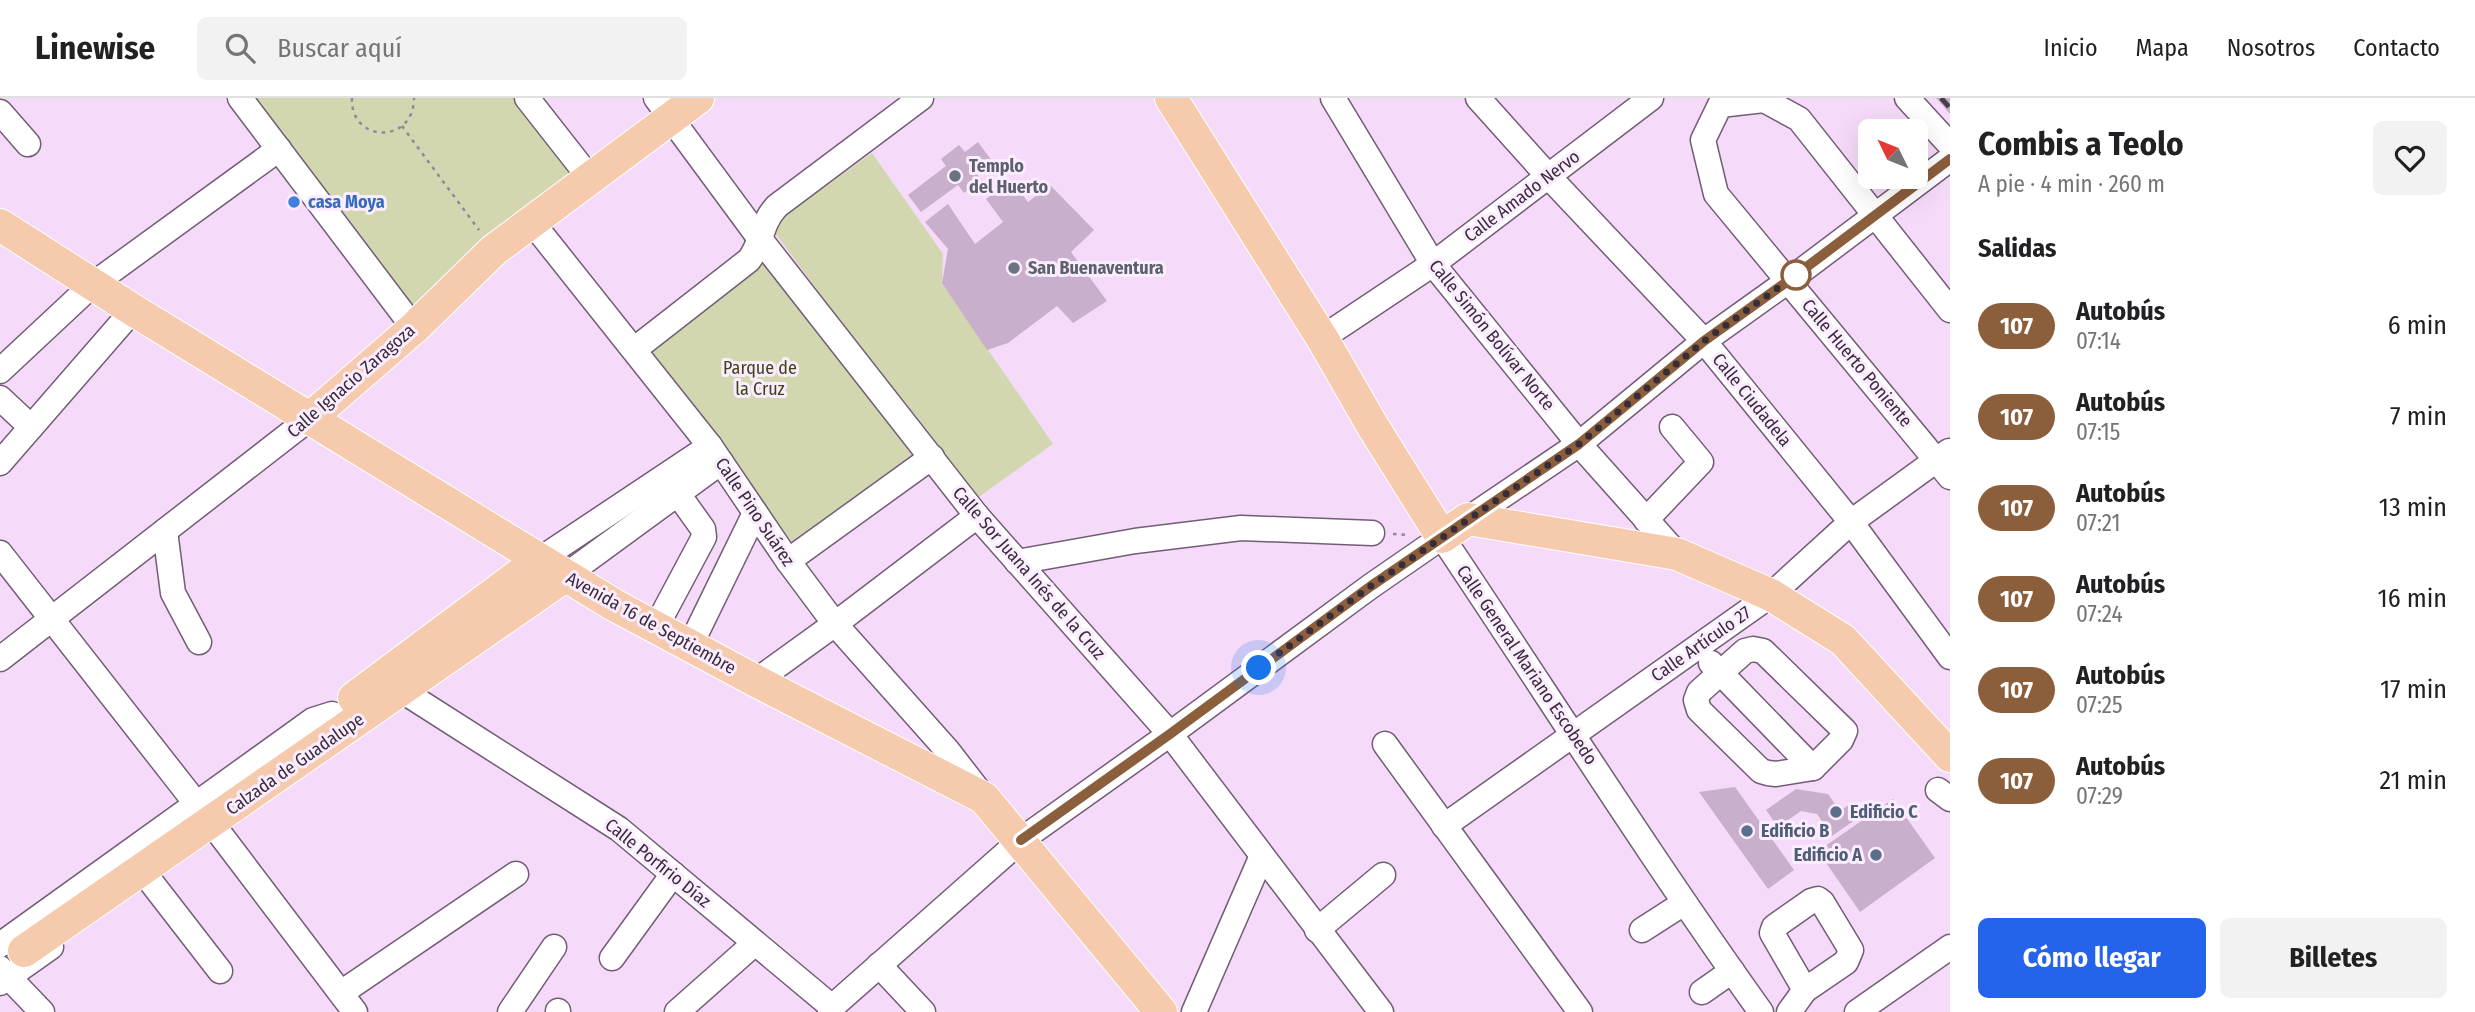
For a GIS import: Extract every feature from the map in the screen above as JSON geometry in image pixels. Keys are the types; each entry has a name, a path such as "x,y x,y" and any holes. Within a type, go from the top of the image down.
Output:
{"main road":[{"name":"Calle Ignacio Zaragoza","path":"309,419 414,328 494,250 589,177 664,108 698,98"},
{"name":"Calle General Mariano Escobedo","path":"1171,98 1322,338 1372,425 1442,537"},
{"name":"Avenida 16 de Septiembre","path":"0,225 92,285 552,568 690,646 984,798 1161,1012"},
{"path":"1442,537 1468,519 1677,554 1771,595 1843,640 1950,756"},
{"name":"Calzada de Guadalupe","path":"340,720 401,690 552,568"},
{"name":"Calzada de Guadalupe","path":"9,961 552,568"}],"street":[{"path":"240,98 414,328"},
{"path":"527,98 589,177"},
{"path":"635,349 749,260 760,239 764,222 777,206 921,98"},
{"name":"Calle Simón Bolívar Norte","path":"1333,98 1433,264 1579,444 1677,554"},
{"name":"Calle Ciudadela","path":"1478,98 1704,341 1851,522 1950,657"},
{"name":"Calle Amado Nervo","path":"1322,338 1433,264 1651,98"},
{"path":"1907,98 1950,145"},
{"name":"Calle Huerto Poniente","path":"1875,215 1799,118 1764,100 1720,105 1703,140 1716,194 1946,462"},
{"name":"Calle Sor Juana Inés de la Cruz","path":"664,108 760,239 976,516 1170,734 1261,858 1381,1012"},
{"path":"0,112 28,144"},
{"path":"0,371 92,285 279,149"},
{"path":"1468,519 1579,444 1704,341 1950,159"},
{"path":"1875,215 1950,310"},
{"name":"Calle Pino Suárez","path":"531,221 716,454 788,561 835,624 948,751 984,798"},
{"path":"3,452 31,427 133,310"},
{"path":"0,398 31,427"},
{"name":"Calle Ignacio Zaragoza","path":"0,659 309,419"},
{"path":"1646,520 1700,462 1671,427"},
{"path":"552,568 678,494 716,454"},
{"path":"552,568 716,454"},
{"path":"788,561 932,457"},
{"name":"Calle Artículo 27","path":"1444,826 1771,595 1851,522 1946,462"},
{"path":"656,627 704,537 703,529 678,494"},
{"path":"690,646 755,513"},
{"path":"756,681 976,516"},
{"path":"1017,562 1135,541 1241,528 1372,533"},
{"path":"165,531 173,593 199,642"},
{"path":"831,1009 1021,840 1442,537"},
{"name":"Calle General Mariano Escobedo","path":"1442,537 1684,903 1760,1012"},
{"path":"0,553 195,802"},
{"path":"1696,647 1813,768"},
{"path":"1745,651 1763,651 1841,726 1845,731 1841,740 1813,768 1776,774 1761,771 1699,710 1696,700 1699,692 1721,673 1745,651"},
{"name":"Calle Porfirio Díaz","path":"401,690 619,829 831,1009"},
{"path":"313,720 340,720 330,752 148,878 9,961 195,802 313,720"},
{"path":"1385,744 1580,1012"},
{"path":"217,830 348,1003 516,874"},
{"path":"1194,1012 1261,858"},
{"path":"612,958 673,874"},
{"path":"1317,930 1382,875"},
{"path":"148,878 220,971"},
{"path":"1788,1012 1805,990 1846,961 1850,950 1818,899 1774,927 1772,933 1805,990"},
{"path":"1642,930 1684,903"},
{"path":"677,1012 755,943"},
{"path":"510,1012 554,947"},
{"path":"1857,1012 1950,947"},
{"path":"9,961 42,1012"},
{"path":"879,965 923,1012"},
{"path":"1702,992 1732,971"}],"path":[{"path":"352,98 353,111 358,120 365,127 384,133 402,126 413,109 414,98"},
{"path":"402,126 494,250"}],"green space":[{"path":"240,98 527,98 589,177 414,328"},
{"path":"872,153 943,254 942,283 1053,444 973,501 770,226"},
{"name":"Parque de la Cruz","path":"765,260 912,455 792,542 646,351"}],"building":[{"path":"1936,98 1950,98 1950,114"},
{"name":"Templo del Huerto","path":"978,142 992,161 976,173 982,180 964,193 958,185 921,212 908,195 946,166 941,159 959,145 965,152"},
{"name":"San Buenaventura","path":"1011,180 1028,202 1050,185 1094,230 1071,252 1107,301 1073,323 1057,306 1008,343 987,350 942,283 948,249 925,222 948,204 975,244 1003,222 986,199"},
{"name":"Edificio B","path":"1735,787 1794,870 1768,889 1699,792"},
{"name":"Edificio C","path":"1796,789 1828,794 1840,811 1853,802 1862,815 1832,836 1817,814 1801,811 1778,827 1766,810"},
{"name":"Edificio A","path":"1893,799 1935,858 1860,912 1818,851"}],"railway":[{"path":"1941,98 1950,108"}],"bus line":[{"name":"107","path":"1021,840 1371,586 1579,444 1704,341 1950,159"}],"place":[{"name":"Templo del Huerto","path":"955,176"},
{"name":"casa Moya","path":"294,202"},
{"name":"San Buenaventura","path":"1014,268"},
{"name":"Edificio C","path":"1836,812"},
{"name":"Edificio B","path":"1747,831"},
{"name":"Edificio A","path":"1876,855"}],"route":[{"path":"1259,668 1371,586 1579,444 1704,341 1796,275"}]}
